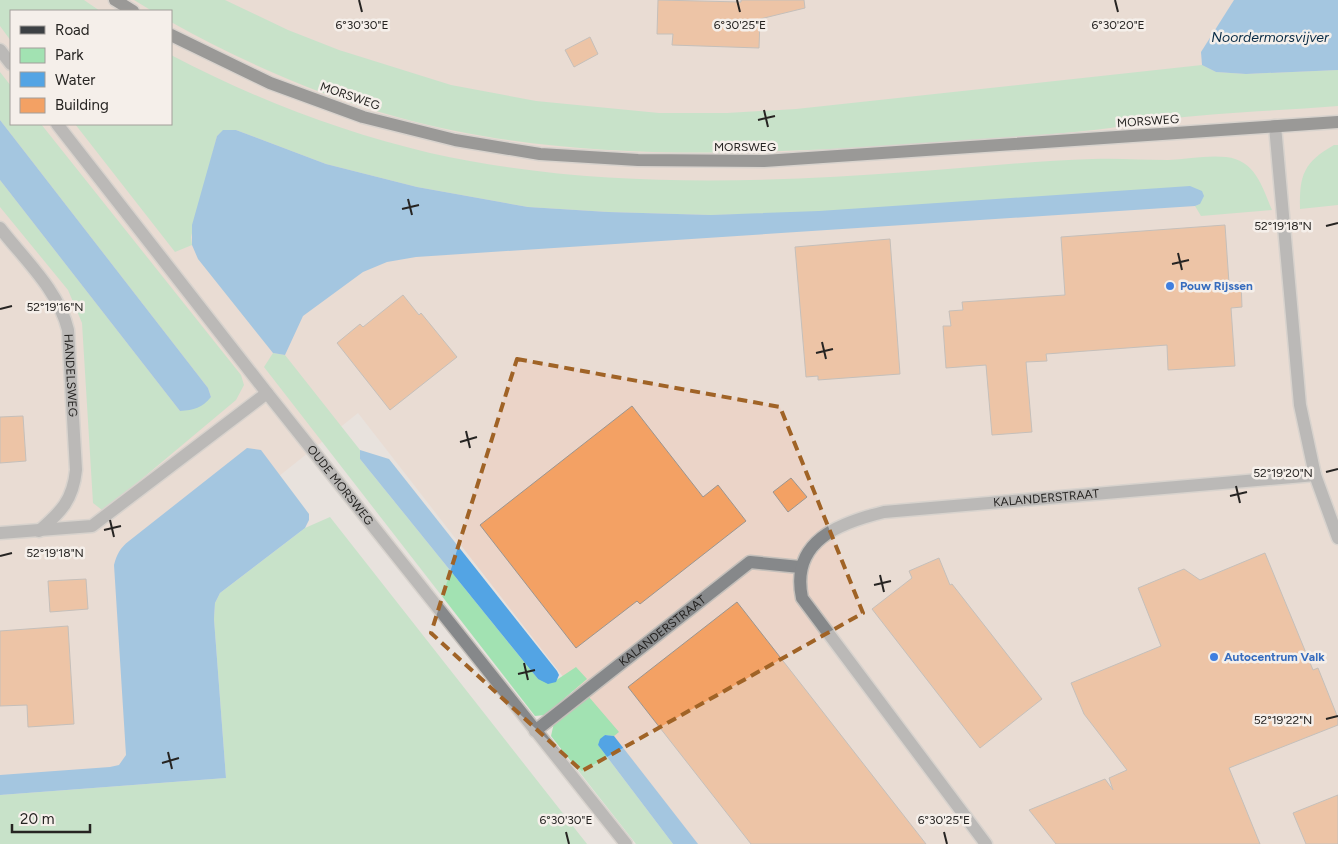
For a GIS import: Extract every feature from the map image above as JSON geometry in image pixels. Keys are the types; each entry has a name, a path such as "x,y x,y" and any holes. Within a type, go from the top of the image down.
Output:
{"main road":[{"path":"115,0 131,10"},
{"name":"MORSWEG","path":"172,35 270,82 363,117 455,140 540,154 638,160 764,162 1338,122"}],"street":[{"path":"0,50 10,63"},
{"name":"OUDE MORSWEG","path":"58,125 267,393 626,844"},
{"path":"1275,126 1300,405 1315,475 1338,538"},
{"name":"HANDELSWEG","path":"0,228 54,298 64,316 68,330 76,470 75,482 72,495 63,508 39,531"},
{"path":"0,533 92,526 267,393"},
{"name":"KALANDERSTRAAT","path":"535,731 750,562 800,567 812,546 828,532 844,523 884,512 1315,475"},
{"path":"800,567 799,584 802,598 807,606 986,844"}],"highlighted area":[{"path":"517,359 780,407 863,613 582,771 431,633"}],"shaded area":[{"path":"0,0 1338,0 1338,844 693,844 358,413 160,571 176,769 0,781"}],"green space":[{"path":"0,0 84,0 99,10 10,10 10,40 0,26"},
{"path":"134,0 225,0 288,30 339,50 451,85 536,101 659,113 727,113 796,109 1202,65 1216,72 1246,74 1338,70 1338,106 1181,117 1102,129 981,140 867,147 690,153 571,147 513,141 454,131 368,108 281,76 198,37 172,23 172,10 150,10"},
{"path":"172,56 265,99 330,124 396,145 489,164 608,178 728,180 848,176 1070,160 1168,160 1226,157 1236,159 1251,169 1261,183 1272,210 1201,216 1195,206 1200,204 711,215 608,212 528,207 417,187 326,164 236,130 224,130 217,136 191,237 192,245 175,252 76,125 172,125"},
{"path":"0,72 10,85 10,125 42,125 241,375 244,385 236,400 107,508 102,510 93,503 82,323 68,290 0,207 0,180 180,411 211,397 208,388 0,120"},
{"path":"1334,145 1338,145 1338,205 1300,209 1302,178 1305,171 1316,157"},
{"path":"273,353 285,355 360,450 360,459 538,679 555,681 576,667 587,679 545,715 535,716 264,367"},
{"path":"330,517 587,844 0,844 0,795 226,778 214,619 215,603 220,593 305,528"},
{"path":"589,697 619,732 614,736 605,735 598,745 673,844 636,844 551,736 554,723"}],"water":[{"name":"Noordermorsvijver","path":"1234,0 1338,0 1338,70 1246,74 1216,72 1202,65 1201,52"},
{"path":"0,120 208,388 211,397 204,404 194,409 180,411 0,180"},
{"path":"223,130 236,130 326,164 417,187 528,207 608,212 711,215 819,211 1190,186 1202,191 1204,196 1200,204 1195,206 416,257 387,262 363,272 303,316 285,355 273,353 198,259 192,245 192,225 217,136"},
{"path":"247,448 261,450 309,514 309,520 305,528 220,593 215,603 214,619 226,778 0,795 0,775 119,765 126,755 114,565 116,558 126,544"},
{"path":"360,450 389,459 557,671 559,675 556,682 548,684 538,679 360,459"},
{"path":"605,735 614,736 698,844 673,844 598,745 600,739"}],"building":[{"path":"658,0 741,2 741,0 804,0 805,8 760,19 759,48 672,45 673,34 657,34"},
{"path":"590,37 598,54 574,67 565,50"},
{"path":"1225,225 1229,283 1241,282 1242,307 1231,308 1235,366 1168,370 1167,345 1046,354 1047,361 1026,362 1032,432 992,435 986,365 946,368 943,326 951,326 949,311 963,310 962,302 1065,295 1061,237"},
{"path":"890,239 900,374 818,380 818,376 806,377 795,247"},
{"path":"403,295 419,315 421,313 457,357 390,410 337,343 360,324 363,327"},
{"path":"632,406 703,497 718,485 746,521 640,604 637,601 576,648 480,525"},
{"path":"23,416 26,461 0,463 0,417"},
{"path":"791,478 807,497 788,512 773,492"},
{"path":"1265,553 1313,670 1318,668 1338,718 1338,725 1229,768 1260,844 1056,844 1029,810 1105,779 1113,790 1109,778 1127,770 1084,714 1071,683 1161,646 1138,588 1184,569 1200,580"},
{"path":"939,558 950,585 952,584 1042,699 980,748 872,609 912,578 909,571"},
{"path":"86,579 88,609 50,612 48,581"},
{"path":"737,602 926,844 751,844 628,687"},
{"path":"68,626 74,724 28,727 27,705 0,706 0,631"},
{"path":"1338,795 1338,844 1306,844 1293,813"}],"place":[{"name":"Pouw Rijssen","path":"1170,286"},
{"name":"Autocentrum Valk","path":"1214,657"}]}
